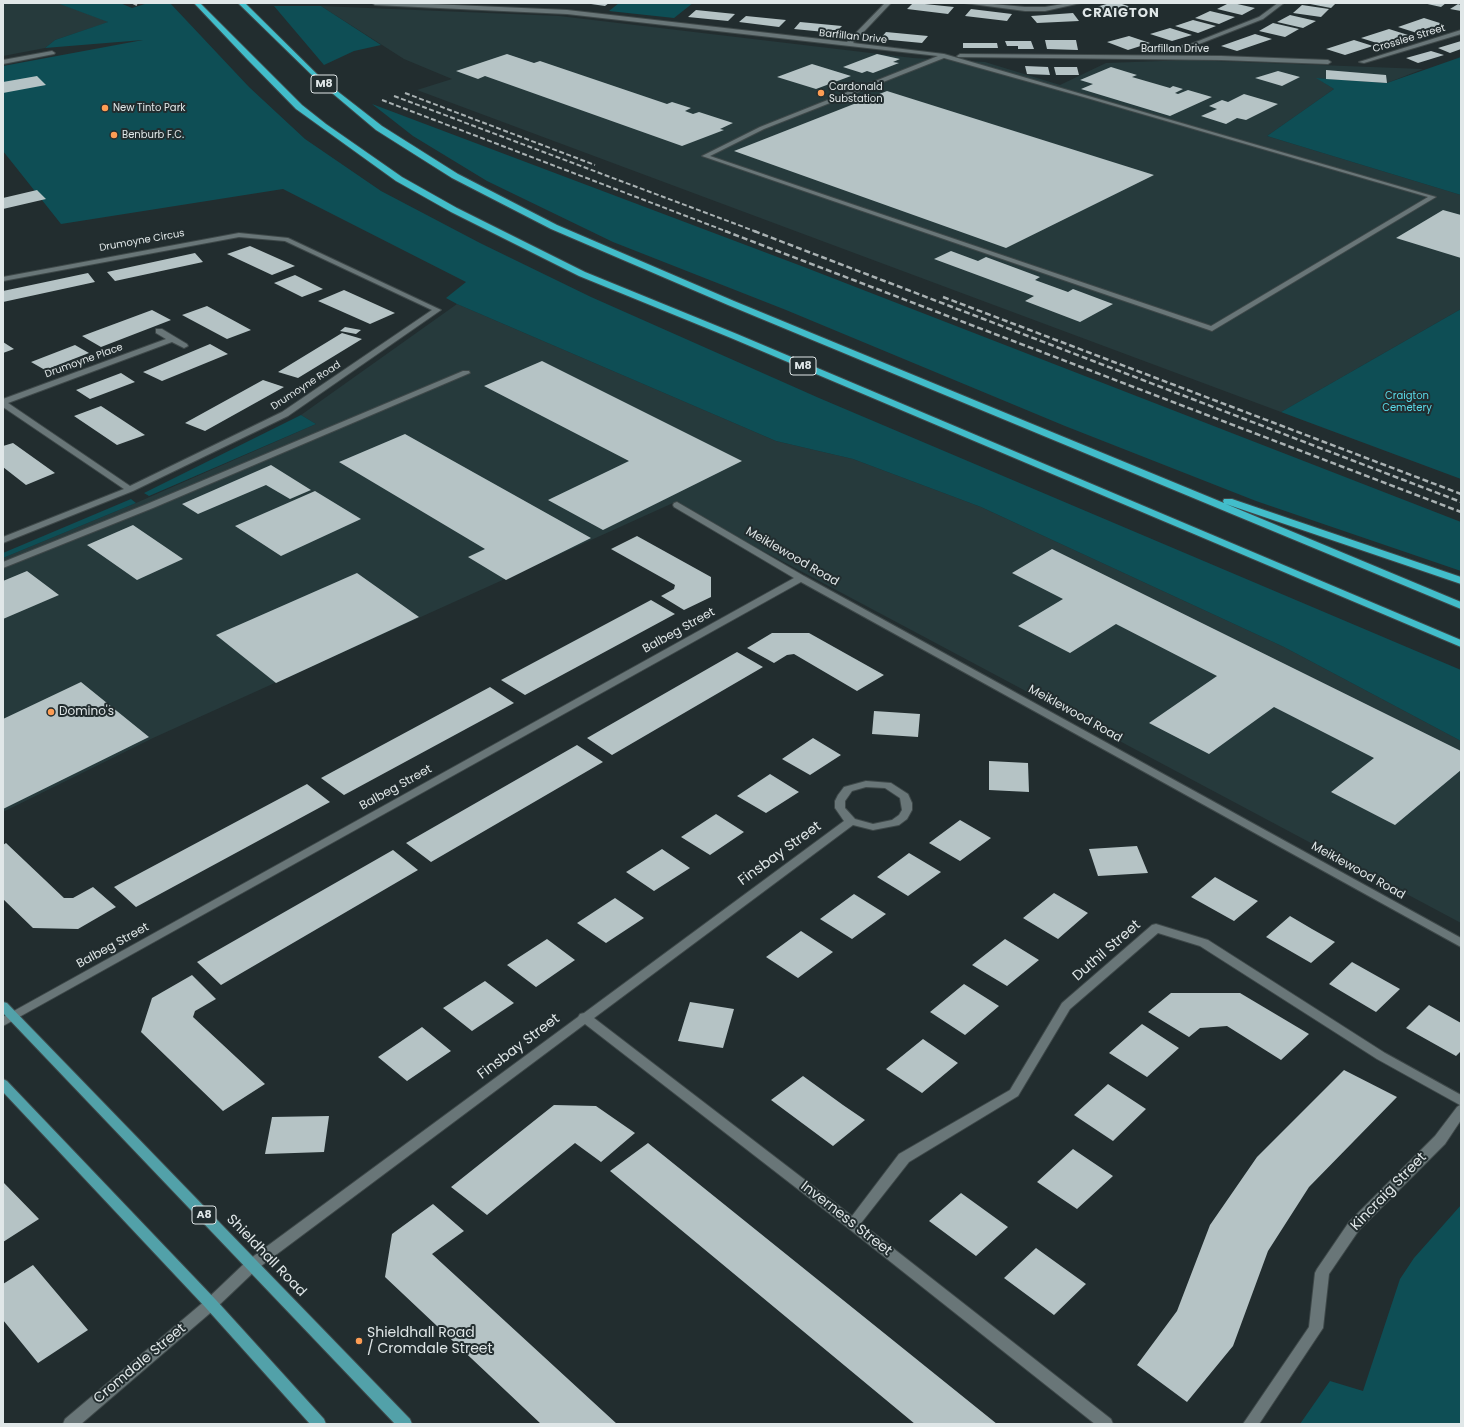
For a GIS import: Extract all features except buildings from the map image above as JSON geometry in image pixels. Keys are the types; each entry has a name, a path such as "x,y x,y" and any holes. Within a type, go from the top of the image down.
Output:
{"highway":[{"name":"M8","path":"197,3 248,57 300,107 323,126 399,179 461,214 582,274 734,336 1461,644"},
{"name":"M8","path":"241,3 272,36 321,82 379,128 436,164 554,227 671,279 1127,466 1461,606"},
{"path":"251,3 272,36"},
{"path":"1127,466 1461,581"}],"main road":[{"name":"Shieldhall Road","path":"3,1006 8,1019 252,1265 405,1424"},
{"path":"3,1084 211,1304 319,1424"}],"street":[{"name":"Barfillan Drive","path":"376,3 567,12 944,56 1221,58 1328,62"},
{"path":"848,45 888,3"},
{"path":"967,3 1039,9 1064,7 1078,3"},
{"name":"Barfillan Drive","path":"1168,49 1192,44 1261,18 1281,3"},
{"name":"Crosslee Street","path":"1362,62 1461,32"},
{"path":"3,62 52,53"},
{"path":"944,56 1433,197 1212,329 704,156 762,128 944,56"},
{"name":"Drumoyne Circus","path":"3,279 239,235 286,239"},
{"name":"Drumoyne Road","path":"3,540 130,489 285,414 437,310 286,239"},
{"path":"159,331 184,346"},
{"name":"Drumoyne Place","path":"3,402 172,339"},
{"path":"3,565 150,506 466,373"},
{"path":"3,402 130,489"},
{"name":"Meiklewood Road","path":"677,506 801,578 1461,943"},
{"name":"Balbeg Street","path":"8,1019 801,578"},
{"path":"871,784 887,786 904,796 907,803 907,810 903,817 890,824 873,827 851,820 840,808 840,802 843,795 848,790 857,786 871,784"},
{"name":"Finsbay Street","path":"211,1304 252,1265 851,820"},
{"name":"Duthil Street","path":"853,1224 904,1158 1014,1093 1066,1006 1156,928 1204,943 1381,1056 1461,1102"},
{"name":"Inverness Street","path":"584,1017 853,1224 1106,1424"},
{"name":"Kincraig Street","path":"1250,1424 1268,1401 1316,1328 1322,1273 1330,1261 1354,1226 1440,1140 1461,1110"},
{"name":"Cromdale Street","path":"70,1424 211,1304"}],"shaded area":[{"path":"3,3 59,3 109,22 55,40 45,48 3,56"},
{"path":"321,6 559,16 913,58 985,62 1060,85 1106,63 1190,60 1423,69 1387,83 1317,78 1334,89 1267,136 1461,195 1461,309 1281,412 417,90 452,79 404,59"},
{"path":"457,304 776,441 853,459 981,507 1284,647 1461,741 1461,923 673,503 153,738 3,812 3,558 136,503 316,424 301,415"}],"green space":[{"path":"57,3 120,3 132,8 148,3 170,3 249,87 305,139 381,191 480,243 591,297 819,398 1461,670 1461,741 1284,647 981,507 853,459 776,441 457,304 446,298 466,282 283,189 61,224 3,151 3,66 143,40 45,48 55,40 108,22"},
{"path":"619,3 693,3 674,18 609,11"},
{"path":"274,6 321,6 381,45 354,51 324,65"},
{"path":"1461,57 1461,195 1267,136 1334,89 1316,78 1387,83"},
{"path":"372,104 804,267 1461,522 1461,571 1256,501 1065,426 786,310 613,242 487,181 413,136"},
{"name":"Craigton Cemetery","path":"1461,309 1461,479 1281,412"},
{"path":"301,415 316,424 149,496 144,493"},
{"path":"131,499 136,503 3,558 3,553"},
{"path":"1461,1205 1461,1424 1300,1424 1330,1381 1363,1391 1400,1279 1414,1258"}],"railway":[{"path":"133,3 137,5"},
{"path":"405,93 595,165"},
{"path":"394,96 757,232"},
{"path":"382,100 728,232"},
{"path":"725,231 1461,512"},
{"path":"754,231 1461,502"},
{"path":"943,297 1461,494"}],"place":[{"name":"Cardonald Substation","path":"821,93"},
{"name":"New Tinto Park","path":"105,108"},
{"name":"Benburb F.C.","path":"114,135"},
{"name":"Domino's","path":"51,712"},
{"name":"Shieldhall Road / Cromdale Street","path":"359,1341"}],"district":[{"name":"CRAIGTON","path":"1121,14"}]}
